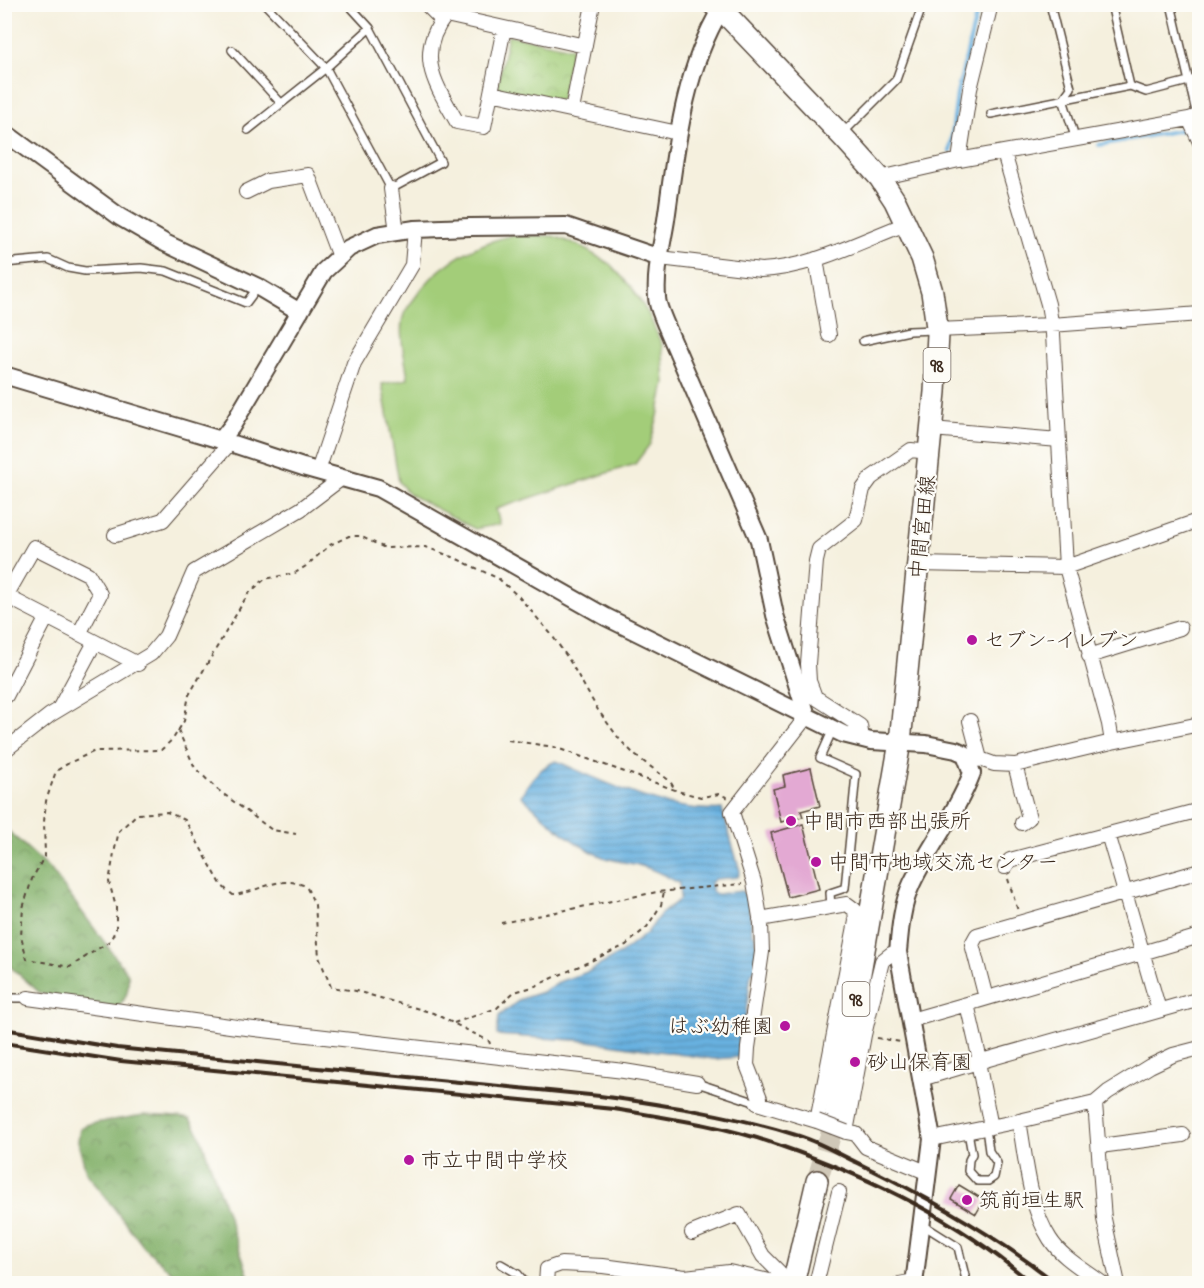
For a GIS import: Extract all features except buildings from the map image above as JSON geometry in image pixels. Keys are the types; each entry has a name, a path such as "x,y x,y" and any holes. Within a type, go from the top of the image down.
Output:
{"main road":[{"name":"中間宮田線","path":"717,7 880,178 922,258 932,292 937,330 930,452 900,742 832,1125"},
{"path":"793,1284 817,1181"}],"street":[{"path":"572,110 593,4"},
{"path":"959,160 970,88 991,4"},
{"path":"428,6 442,20"},
{"path":"717,7 693,75 678,133 657,273 657,299 665,323 759,540 775,615 807,716"},
{"path":"504,28 484,127 457,122 433,78 430,65 429,48 436,28 446,15 585,46"},
{"path":"491,93 678,133"},
{"path":"880,178 959,160 1195,116 1200,142"},
{"path":"4,132 120,217 165,243 258,287 300,312"},
{"path":"1004,153 1048,304 1066,567 1112,742"},
{"path":"246,192 268,181 308,175 339,257"},
{"path":"391,189 397,232"},
{"path":"115,535 163,520 226,442 324,271 349,248 376,235 415,229 566,226 660,258 761,270 793,267 906,224"},
{"path":"318,471 354,363 412,265 415,229"},
{"path":"816,259 829,335"},
{"path":"937,330 1051,325 1200,314"},
{"path":"4,375 378,488 606,617 843,734 871,741 900,742 956,750 974,760 1015,765 1200,724"},
{"path":"932,429 1059,440"},
{"path":"862,738 860,726 815,697 809,681 816,561 819,549 856,520 863,489 871,478 911,450 930,452"},
{"path":"4,752 58,711 151,654 166,636 194,572 301,509 342,478"},
{"path":"918,564 1066,567 1200,519"},
{"path":"79,634 100,594 88,574 34,547 5,595 79,634 138,664"},
{"path":"6,696 47,617"},
{"path":"1089,656 1180,628"},
{"path":"58,711 95,642"},
{"path":"807,716 732,812 754,882 762,952 747,1048 747,1065 760,1098 758,1103 856,1134 866,1147 926,1172"},
{"path":"909,1283 921,1223 932,1139 898,952 900,922 911,884 972,773 974,760 970,721"},
{"path":"1015,765 1029,818 1023,823"},
{"path":"1005,867 1010,860 1200,810"},
{"path":"1108,834 1160,1010"},
{"path":"986,998 972,944 977,935 1200,871"},
{"path":"760,919 847,904 855,910 856,921 832,1125"},
{"path":"911,1020 1200,936"},
{"path":"832,1125 864,1035 882,961 898,952"},
{"path":"28,998 237,1027 624,1071 697,1083"},
{"path":"921,1078 1200,999"},
{"path":"967,1004 979,1056 988,1127"},
{"path":"932,1139 1095,1103 1108,1092 1150,1066 1173,1055 1200,1048"},
{"path":"1095,1103 1104,1219 1118,1284"},
{"path":"1019,1121 1039,1219 1050,1240 1066,1256 1103,1284"},
{"path":"1100,1146 1184,1135"},
{"path":"816,1284 839,1192"},
{"path":"546,1284 547,1269 561,1264 603,1266 685,1277 729,1272 782,1283 779,1272 763,1256 739,1214 692,1233"}],"lane":[{"path":"265,4 326,68 391,189 441,162 370,28 348,4"},
{"path":"841,135 896,80 923,4"},
{"path":"1050,4 1071,88 1064,99 1076,140"},
{"path":"1111,4 1131,86"},
{"path":"1171,4 1195,116"},
{"path":"248,130 326,68 370,28"},
{"path":"232,50 281,103"},
{"path":"991,114 1131,86 1146,92 1200,78"},
{"path":"4,263 48,260 68,268 86,271 141,268 166,271 246,303 258,287"},
{"path":"863,341 909,331 937,330"},
{"path":"831,907 830,893 845,888 856,774 820,758 833,729"},
{"path":"4,998 28,998"},
{"path":"697,1083 758,1103"},
{"path":"968,1132 972,1154 968,1171 977,1181 988,1181 994,1177 997,1163 989,1151 988,1127"},
{"path":"921,1223 957,1247 967,1284"},
{"path":"501,1264 518,1274 526,1284"}],"path":[{"path":"491,1056 489,1041 433,1013 356,991 331,987 319,957 315,905 306,886 295,881 277,881 248,893 233,895 222,886 185,820 167,812 137,814 119,831 109,882 116,907 116,929 110,941 70,967 27,959 21,936 22,908 32,879 45,855 46,801 56,771 69,762 95,752 161,750 173,739 184,721 189,695 248,594 265,579 295,573 330,545 348,536 360,536 385,548 425,547 498,579 519,597 551,634 568,658 598,710 620,740 636,756 670,781 675,790"},
{"path":"178,730 195,768 218,790 272,830 296,834"},
{"path":"508,740 554,747 675,790 702,797 719,794 740,802"},
{"path":"1005,867 1021,923"},
{"path":"501,923 664,892 734,885"},
{"path":"453,1023 497,1008 514,992 533,987 626,945 647,927 662,905 664,892"},
{"path":"864,1035 915,1045"}],"green space":[{"path":"508,35 572,48 561,101 497,88"},
{"path":"514,235 553,236 578,245 610,264 632,288 648,313 662,345 665,383 650,444 635,464 496,509 500,524 475,529 409,494 399,482 382,384 408,379 401,329 402,321 406,310 424,287 445,266 458,257 484,244"},
{"path":"5,828 51,870 128,974 127,992 118,1007 72,1006 39,992 5,962"},
{"path":"144,1115 190,1119 200,1135 251,1283 183,1283 144,1247 86,1172 78,1141 80,1128 89,1124"}],"water":[{"path":"556,761 658,802 680,807 722,809 740,871 738,877 715,879 711,883 712,892 717,894 742,891 748,899 752,932 756,937 757,968 751,974 740,1057 714,1059 588,1041 497,1035 499,1016 521,999 590,971 621,953 647,933 660,915 680,899 679,883 647,868 607,858 590,851 559,830 521,796 535,775"}],"waterway":[{"path":"950,152 957,94 979,4"},
{"path":"1099,145 1181,130 1200,124"}],"tunnel":[{"path":"817,1181 834,1123"}],"railway":[{"path":"4,1029 117,1048 600,1096 674,1107 748,1122 812,1141 910,1189 986,1233 1057,1284"},
{"path":"4,1043 121,1061 614,1109 717,1128 758,1138 812,1157 912,1202 975,1240 1032,1284"}],"place":[{"name":"セブン-イレブン","path":"972,640"},
{"name":"中間市西部出張所","path":"791,821"},
{"name":"中間市地域交流センター","path":"816,862"},
{"name":"はぶ幼稚園","path":"785,1026"},
{"name":"砂山保育園","path":"855,1062"},
{"name":"市立中間中学校","path":"409,1160"},
{"name":"筑前垣生駅","path":"967,1200"}]}
